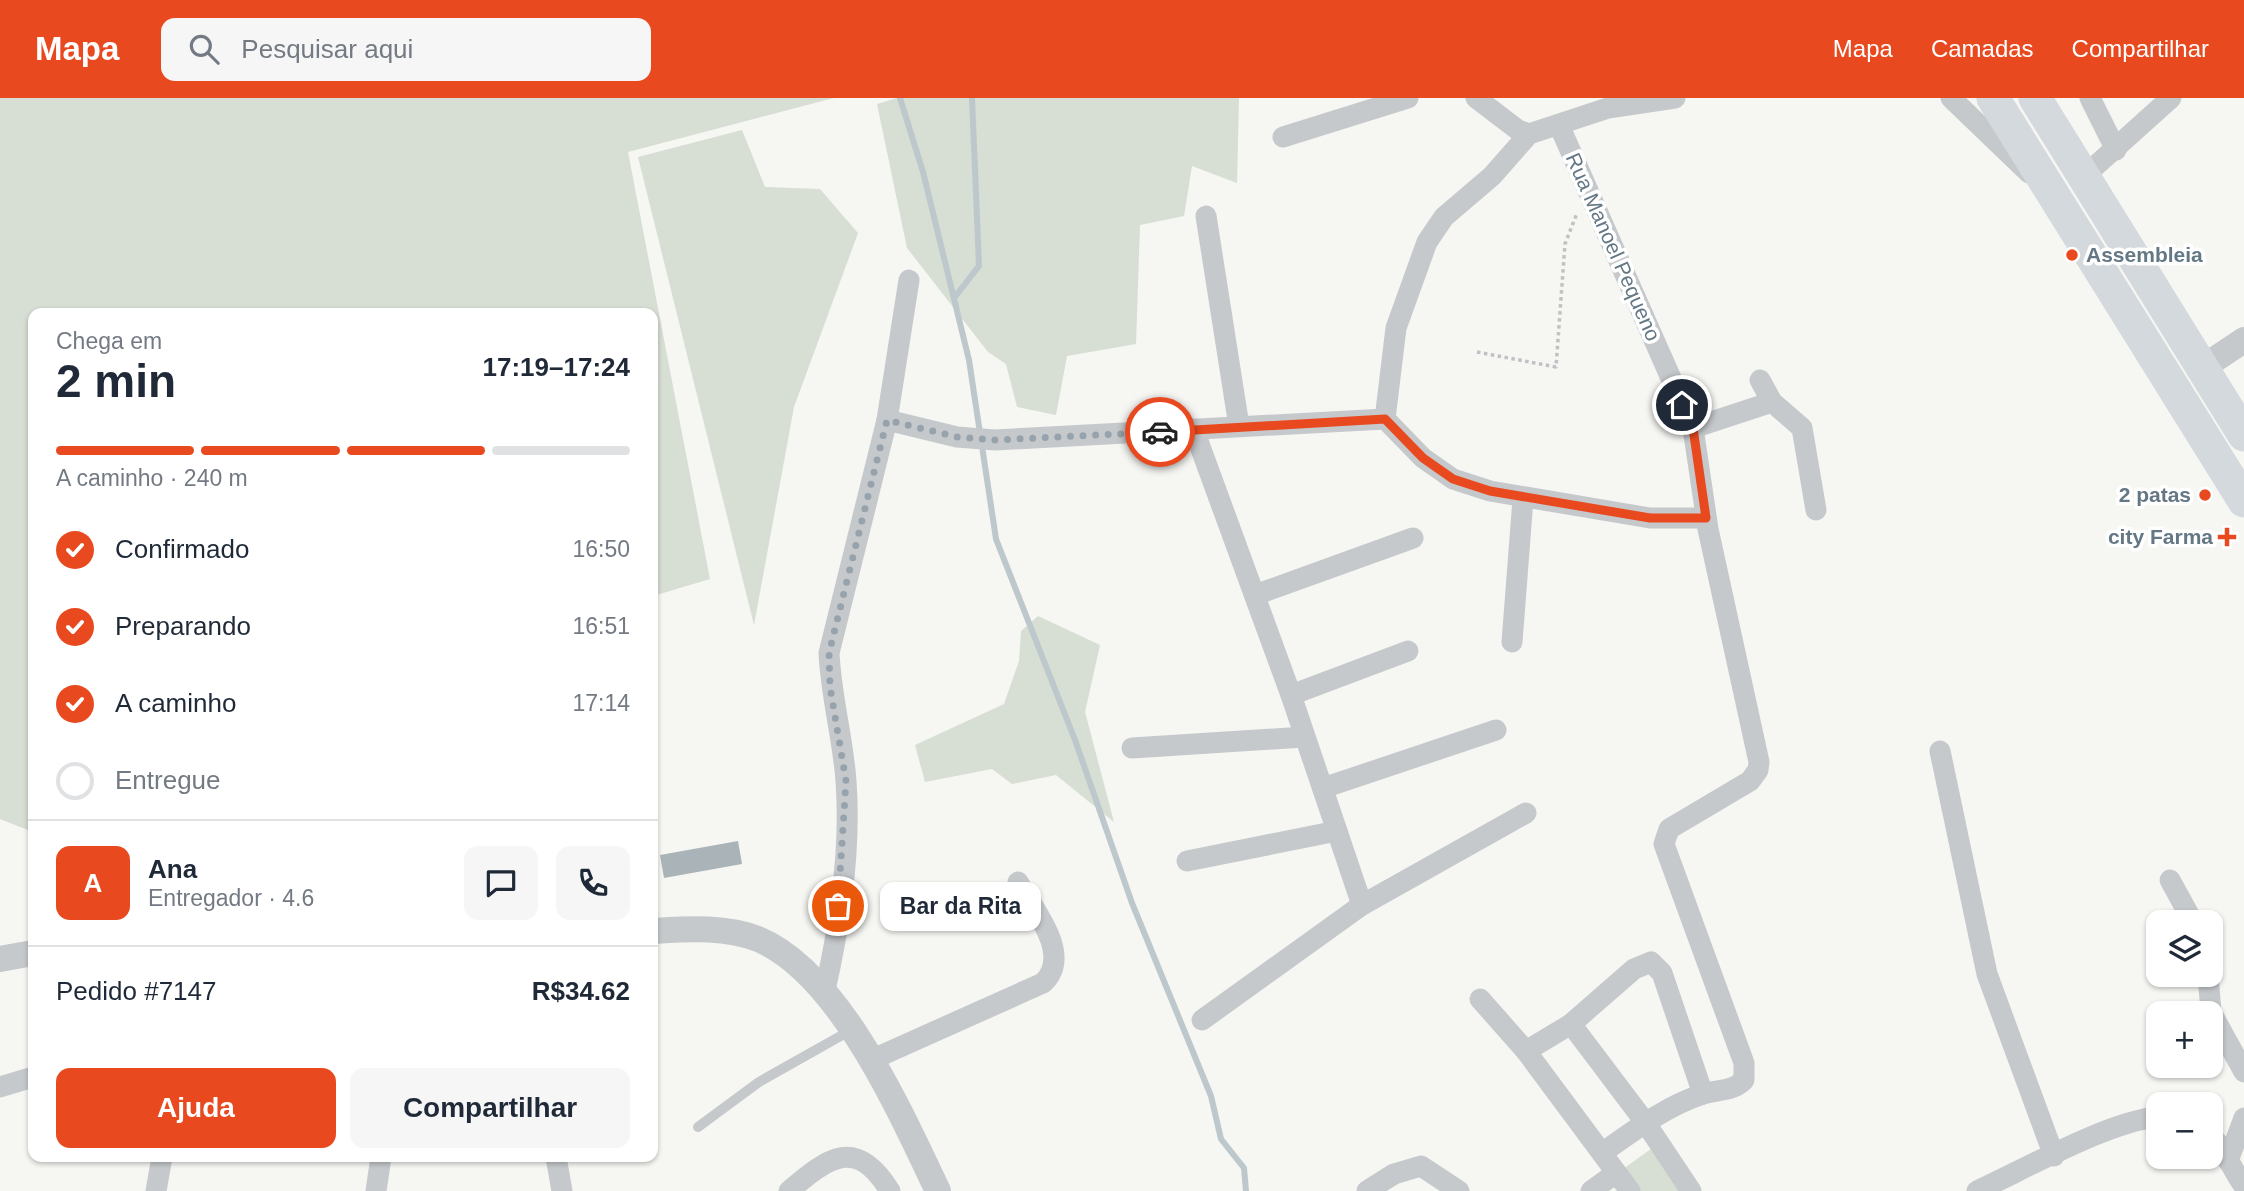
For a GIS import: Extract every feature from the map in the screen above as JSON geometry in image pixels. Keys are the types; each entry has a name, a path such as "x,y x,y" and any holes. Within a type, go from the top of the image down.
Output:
{"highway":[{"path":"1993,98 2244,501"},
{"path":"2035,98 2082,178 2244,435"}],"street":[{"path":"1283,137 1408,98"},
{"path":"1476,98 1518,130 1529,134"},
{"name":"Rua Manoel Pequeno","path":"1675,98 1608,108 1559,125 1693,428 1706,518 1758,770 1750,781 1670,829 1664,844 1744,1063 1744,1080 1738,1086 1703,1094"},
{"path":"1951,98 2052,192"},
{"path":"2090,98 2116,150"},
{"path":"2082,178 2171,98"},
{"path":"1385,419 1396,328 1427,242 1444,217 1492,176 1529,134 1559,125"},
{"path":"1206,216 1239,426"},
{"path":"824,990 834,942 846,819 846,781 830,687 829,653 887,420 909,280"},
{"path":"2202,368 2244,340"},
{"path":"1760,380 1772,402 1802,428 1816,510"},
{"path":"1693,428 1772,402"},
{"path":"887,420 957,437 995,440 1385,419 1423,458 1453,479 1523,499 1650,518 1706,518"},
{"path":"1194,430 1291,695 1362,905"},
{"path":"1512,642 1523,499"},
{"path":"1255,595 1413,538"},
{"path":"1291,695 1408,651"},
{"path":"1323,788 1496,730"},
{"path":"1132,748 1304,737"},
{"path":"1940,751 1987,974 2054,1156"},
{"path":"1202,1020 1362,905 1526,813"},
{"path":"1187,861 1337,831"},
{"path":"2170,880 2186,910"},
{"path":"871,1060 1043,983 1054,973 1056,958 1053,945 1018,882"},
{"path":"658,931 714,930 757,939 792,959 824,990 853,1029 938,1191"},
{"path":"0,959 28,954"},
{"path":"1526,1051 1572,1024 1634,969 1651,962 1662,973 1703,1094 1645,1122 1602,1153"},
{"path":"2209,987 2211,1012 2242,1060"},
{"path":"1480,999 1526,1051 1630,1191"},
{"path":"1572,1024 1645,1122 1691,1191"},
{"path":"0,1087 28,1079"},
{"path":"1978,1191 2139,1119 2146,1118"},
{"path":"2228,1161 2244,1118"},
{"path":"2223,1150 2244,1186"},
{"path":"789,1191 818,1166 843,1156 860,1157 879,1173 890,1191"},
{"path":"156,1191 161,1162"},
{"path":"376,1191 380,1162"},
{"path":"557,1162 562,1191"},
{"path":"1367,1191 1394,1174 1422,1166 1458,1191"},
{"path":"1591,1191 1616,1173"}],"lane":[{"path":"698,1127 759,1082 853,1029"}],"path":[{"path":"1477,352 1556,367 1565,244 1587,188"}],"shaded area":[{"path":"0,98 834,98 628,152 658,308 28,308 28,830 0,819"},
{"path":"897,98 1239,98 1237,183 1192,166 1184,216 1140,225 1136,344 1067,356 1056,415 1017,407 1006,364 988,352 907,248 877,104"},
{"path":"742,130 765,187 820,189 858,233 794,407 754,625 638,157"},
{"path":"658,308 710,579 658,595"},
{"path":"1038,616 1100,645 1085,712 1114,822 1056,775 1012,784 992,769 925,782 915,745 1004,704 1019,661 1021,631"},
{"path":"1658,1144 1693,1191 1640,1191 1623,1169"}],"building":[{"path":"738,841 742,864 664,878 660,855"}],"waterway":[{"path":"900,98 923,172 969,360 996,539 1075,740 1132,903 1211,1096 1221,1139 1244,1168 1246,1191"},
{"path":"954,298 979,266 972,98"}],"way so far":[{"path":"838,906 846,819 846,781 830,687 829,653 887,420 957,437 995,440 1160,432"}],"place":[{"name":"Assembleia","path":"2072,255"},
{"name":"2 patas","path":"2205,495"},
{"name":"city Farma","path":"2227,537"},
{"name":"Bar da Rita","path":"838,906"}],"route":[{"path":"1160,432 1385,419 1399,437 1453,479 1490,491 1523,499 1650,518 1706,518 1693,428 1682,405"}]}
